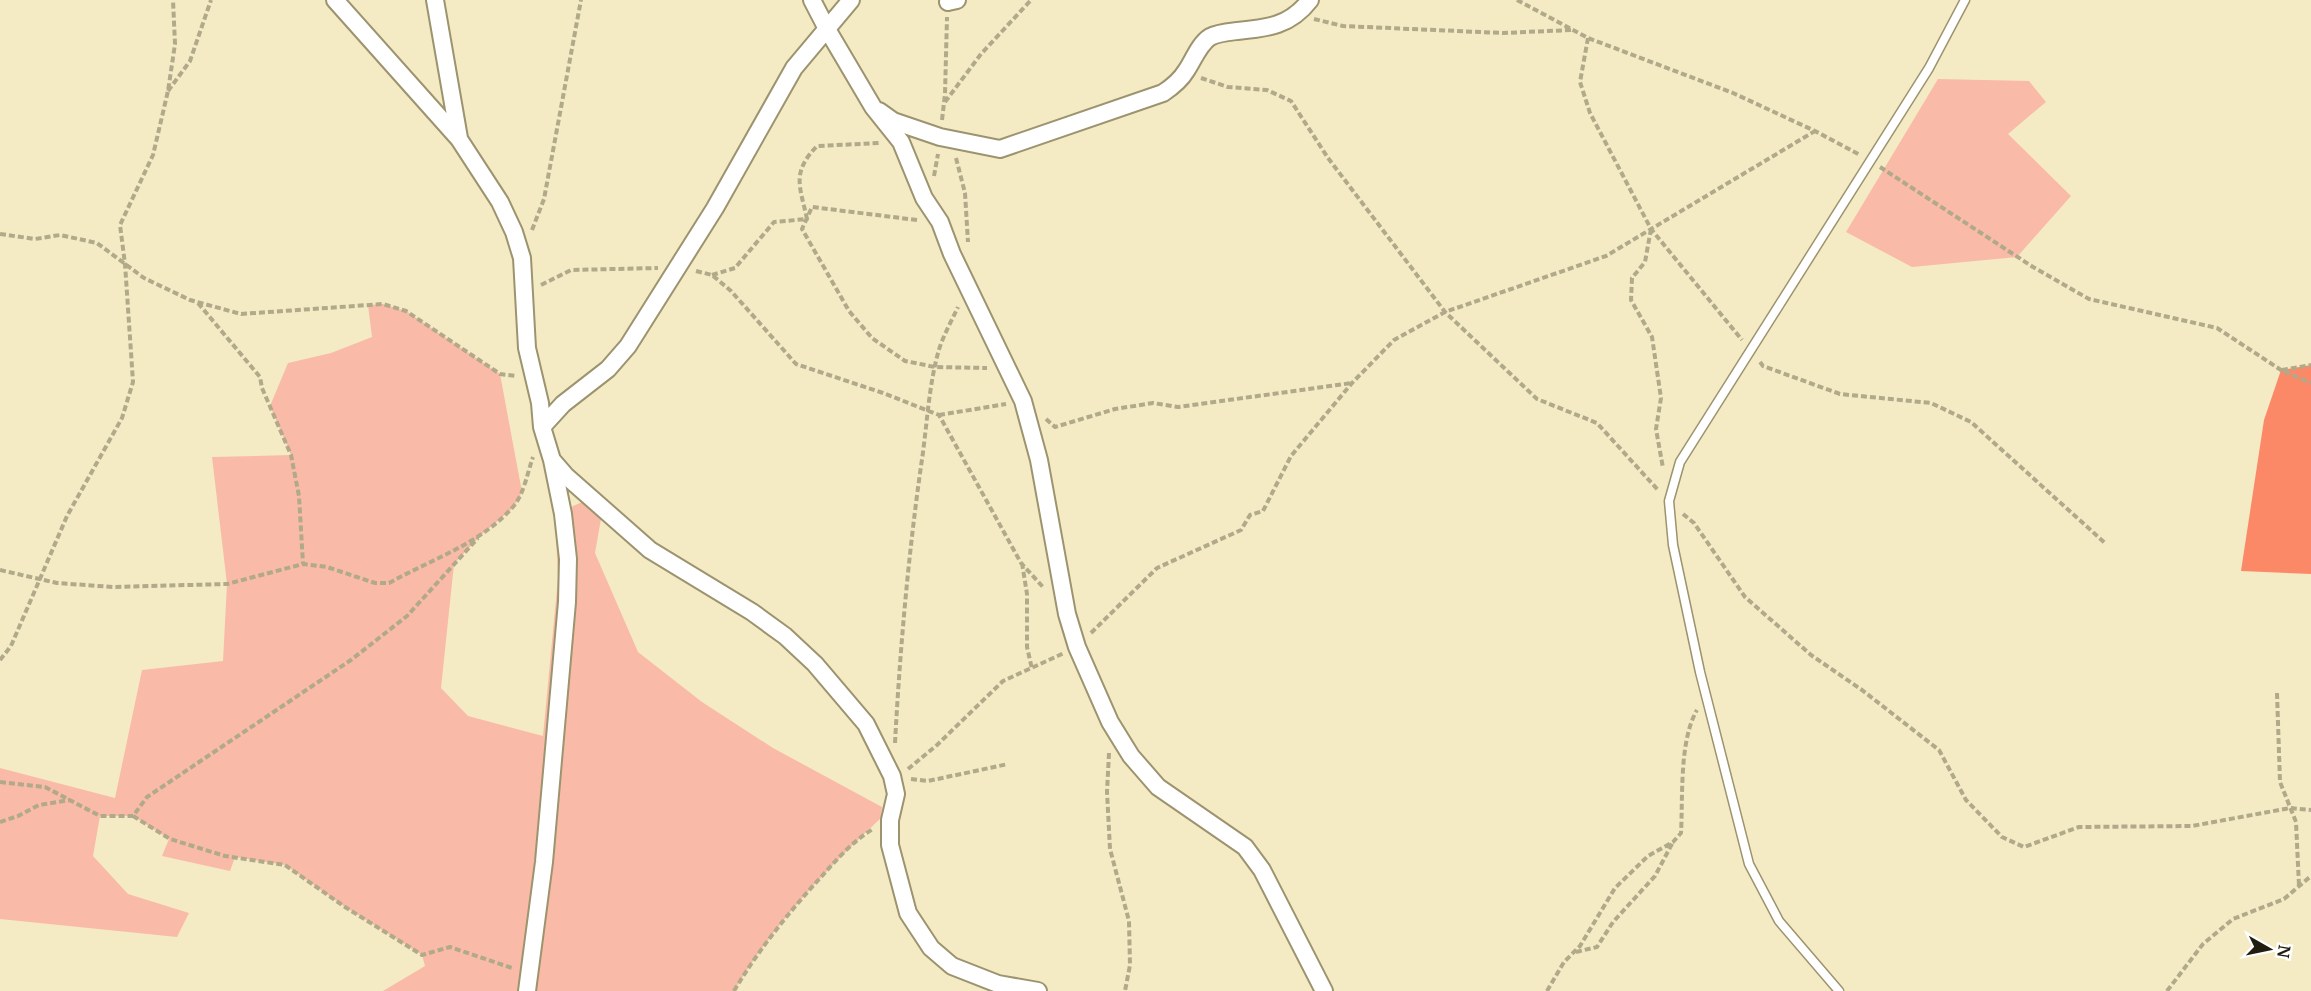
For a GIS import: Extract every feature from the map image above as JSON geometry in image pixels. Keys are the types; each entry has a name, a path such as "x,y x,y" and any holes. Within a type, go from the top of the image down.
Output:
{"street":[{"path":"335,0 459,139 501,202 522,258 527,348 540,403 542,427 552,460 563,514 568,559 567,602 544,862 527,991"},
{"path":"435,0 459,139"},
{"path":"812,0 873,107 901,142 924,198 940,222 1005,368 1023,401 1039,460 1067,614 1077,647 1110,722 1131,756 1158,787 1245,847 1262,870 1324,991"},
{"path":"542,427 563,404 617,360 628,346 715,208 794,68 851,0"},
{"path":"873,107 893,121 940,137 1000,149 1163,93 1178,82 1210,37 1286,22 1298,15 1310,0"},
{"path":"552,460 566,476 650,550 752,612 785,636 815,664 866,724 894,777 896,794 890,820 890,845 908,913 931,948 952,966 998,984 1038,991"}],"lane":[{"path":"1839,991 1779,921 1749,864 1706,695 1673,545 1669,501 1680,462 1929,68 1965,0"}],"path":[{"path":"0,660 11,646 67,516 122,418 133,382 120,225 153,155 168,91 175,44 172,0"},
{"path":"168,91 189,61 211,0"},
{"path":"531,239 532,229 544,199 581,0"},
{"path":"945,102 981,54 1031,0"},
{"path":"1517,0 1588,38 1733,93 1815,131 1870,161 2033,267 2088,299 2217,328 2281,370 2311,383"},
{"path":"934,181 945,102 952,1"},
{"path":"1298,15 1343,26 1503,33 1573,30"},
{"path":"1588,38 1580,82 1590,112 1651,229 1763,366 1840,394 1931,403 1971,422 2105,543"},
{"path":"1185,72 1228,87 1267,90 1292,101 1328,158 1445,312 1537,399 1597,423 1669,501 1694,522 1745,597 1811,655 1862,690 1939,750 1966,800 2002,837 2024,847 2079,827 2192,826 2290,808 2311,810"},
{"path":"894,777 937,745 1003,681 1077,647 1157,568 1240,530 1250,515 1263,511 1291,456 1352,383 1394,340 1445,312 1606,256 1815,131"},
{"path":"940,137 958,161 965,193 968,244"},
{"path":"807,219 798,177 806,157 817,146 901,142"},
{"path":"940,222 812,207 802,229 849,311 872,338 905,361 935,367 1005,368"},
{"path":"712,275 735,268 774,222 807,219"},
{"path":"1651,229 1645,262 1632,278 1631,300 1652,337 1661,398 1656,429 1663,470"},
{"path":"0,234 35,239 60,235 96,243 144,278 198,303 241,314 383,304 406,311 500,374 535,379"},
{"path":"524,294 571,270 677,267 712,275 731,291 796,364 939,415 1023,401 1055,427 1115,409 1153,403 1178,407 1352,383"},
{"path":"894,777 899,652 910,541 924,449 927,410 938,352 967,286"},
{"path":"198,303 260,377 262,388 291,455 299,496 303,564"},
{"path":"2281,370 2311,366"},
{"path":"939,415 1022,562 1044,588"},
{"path":"133,816 147,797 351,660 407,616 480,536 513,508 522,492 542,427"},
{"path":"0,570 57,583 113,587 227,584 303,564 327,567 375,583 389,583 480,536"},
{"path":"1022,562 1028,594 1027,647 1032,669"},
{"path":"2277,693 2280,782 2296,822 2299,886"},
{"path":"1573,952 1597,947 1613,922 1655,876 1673,842 1681,833 1685,758 1690,721 1706,695"},
{"path":"1110,722 1107,792 1110,849 1129,921 1130,965 1125,991"},
{"path":"894,777 928,782 1008,764"},
{"path":"0,782 45,787 100,816 133,816 170,839 225,856 285,865 345,907 422,955 450,947 528,974"},
{"path":"0,822 39,805 70,800"},
{"path":"734,991 749,965 789,912 862,836 890,820"},
{"path":"1547,991 1564,962 1580,946 1615,888 1648,856 1673,842"},
{"path":"2167,991 2203,944 2234,920 2284,899 2311,876"}],"shaded area":[{"path":"1938,79 2029,81 2046,102 2008,134 2071,196 2017,257 1912,267 1846,232"},
{"path":"383,304 406,311 500,374 522,492 513,508 480,536 454,564 441,688 468,716 543,736 558,578 555,514 589,499 602,513 595,553 638,652 702,702 773,748 882,807 881,818 801,899 766,943 734,991 383,991 425,966 422,955 345,907 285,865 235,857 230,871 162,856 169,839 133,816 100,816 93,856 128,894 189,913 177,937 0,919 0,768 115,798 142,670 223,661 227,584 212,457 291,455 270,406 288,363 331,353 372,337 368,305"},
{"path":"2311,365 2311,574 2241,571 2264,420 2281,370"}]}
